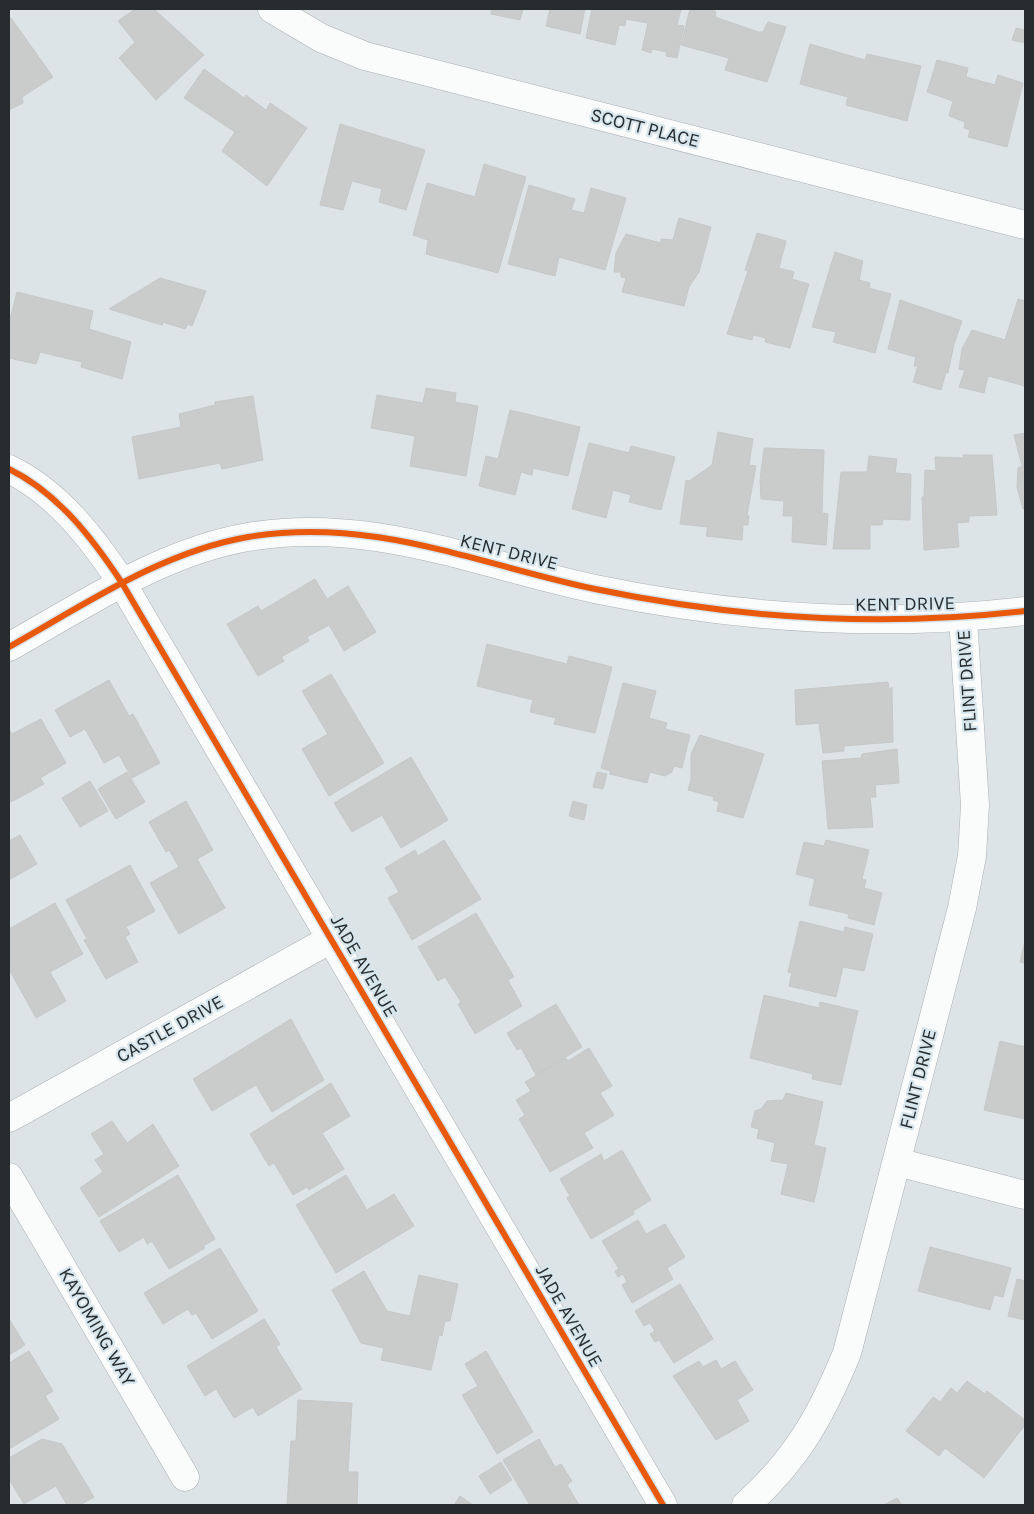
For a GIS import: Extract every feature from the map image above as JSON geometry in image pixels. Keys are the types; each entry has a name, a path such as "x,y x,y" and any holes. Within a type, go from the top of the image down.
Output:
{"street":[{"name":"SCOTT PLACE","path":"272,9 321,38 365,56 1025,225"},
{"name":"JADE AVENUE","path":"9,468 60,505 96,544 122,583 664,1505"},
{"name":"KENT DRIVE","path":"9,647 122,583 194,551 246,537 293,531 347,532 393,538 593,589 704,609 800,619 877,621 963,618 1025,611"},
{"name":"FLINT DRIVE","path":"746,1505 768,1486 799,1447 825,1405 847,1353 962,908 972,856 975,805 963,618"},
{"name":"CASTLE DRIVE","path":"9,1118 331,939"},
{"path":"897,1162 1025,1195"},
{"name":"KAYOMING WAY","path":"9,1177 185,1476"}],"building":[{"path":"135,9 154,9 204,55 156,100 119,58 135,42 118,21"},
{"path":"492,9 523,9 520,20 491,14"},
{"path":"550,9 585,9 580,34 546,26"},
{"path":"592,9 681,9 677,25 684,26 677,58 666,56 667,52 652,49 651,53 642,50 648,23 626,19 625,26 619,25 615,45 586,38"},
{"path":"690,9 712,9 716,12 715,17 758,32 763,32 768,22 786,27 767,82 725,70 729,58 681,45"},
{"path":"11,18 53,77 22,97 23,103 9,110 9,19"},
{"path":"1016,28 1025,30 1025,43 1012,40"},
{"path":"810,44 865,60 867,54 921,66 907,121 846,105 848,97 800,84"},
{"path":"937,60 968,68 966,77 995,85 998,75 1023,83 1007,147 968,137 970,130 964,128 965,122 949,116 953,101 927,92"},
{"path":"204,69 244,98 246,95 266,110 270,103 307,128 267,186 222,151 235,132 184,98"},
{"path":"340,124 425,150 406,210 379,202 382,189 352,181 343,210 320,205"},
{"path":"484,164 526,177 498,273 426,254 428,240 413,235 427,183 475,197"},
{"path":"529,185 575,199 571,210 584,213 591,188 626,198 605,270 559,257 555,276 508,264"},
{"path":"679,218 711,227 699,272 689,287 684,306 622,292 626,278 621,277 621,272 614,272 616,253 626,234 661,243 661,239 673,240"},
{"path":"757,233 786,241 779,268 794,272 792,279 809,284 790,348 765,342 766,338 753,335 752,340 727,334 748,271 745,270"},
{"path":"835,252 863,261 859,280 870,283 869,288 891,294 875,353 833,342 836,332 812,327"},
{"path":"160,278 206,291 192,326 188,324 185,329 163,322 162,325 109,309"},
{"path":"17,292 93,311 89,329 131,342 122,379 81,367 82,362 40,352 36,364 9,358 9,323"},
{"path":"1018,299 1025,301 1025,386 988,376 984,393 959,387 965,370 959,369 962,349 972,330 1005,340"},
{"path":"900,300 962,321 954,344 948,373 946,372 941,390 913,382 918,366 914,366 916,357 888,349"},
{"path":"426,388 456,393 455,402 478,406 466,476 410,466 415,436 371,428 377,395 423,403"},
{"path":"253,396 263,460 222,469 220,463 139,479 132,437 181,427 179,414 215,405 215,402"},
{"path":"510,410 580,427 568,476 533,468 532,475 521,472 515,495 479,486 486,456 498,459"},
{"path":"718,432 753,439 749,465 756,466 747,515 749,516 748,525 743,525 742,540 706,536 708,527 680,524 686,480 689,481 712,465"},
{"path":"1025,433 1025,509 1023,509 1017,487 1018,468 1022,466 1014,435"},
{"path":"589,443 629,453 631,446 675,457 661,510 629,502 631,495 613,490 606,518 572,509"},
{"path":"764,448 824,450 822,513 828,514 826,545 792,542 793,516 783,516 784,501 761,499 760,480"},
{"path":"963,455 992,455 997,515 969,516 969,522 957,523 959,547 924,550 922,497 924,497 925,470 936,471 935,457 964,458"},
{"path":"869,456 897,459 895,473 911,474 910,520 883,519 882,525 870,525 870,549 833,549 841,472 867,472"},
{"path":"315,579 327,599 348,586 376,632 344,651 329,625 307,637 309,641 281,657 284,661 258,676 227,624 258,606 261,611"},
{"path":"487,644 567,664 569,656 612,667 595,733 554,724 556,718 530,712 533,700 477,686"},
{"path":"331,674 384,763 329,796 302,749 328,734 302,691"},
{"path":"109,680 129,716 133,714 160,763 132,778 119,755 104,763 85,729 70,737 55,710"},
{"path":"888,682 889,690 892,687 893,742 844,746 844,751 823,753 819,723 796,725 795,690"},
{"path":"623,683 656,691 649,718 667,723 665,729 690,735 682,768 674,766 672,772 665,776 650,772 647,783 610,774 610,771 601,768"},
{"path":"41,719 66,763 40,778 44,784 11,802 9,798 9,729 12,734"},
{"path":"700,735 764,754 743,818 717,811 719,802 713,800 714,797 688,790 691,779 691,754"},
{"path":"897,749 899,783 875,785 876,797 870,797 873,827 828,829 822,761 861,758 862,754"},
{"path":"411,757 448,820 401,848 382,815 352,832 334,803"},
{"path":"127,772 145,802 116,819 98,789"},
{"path":"597,772 607,774 603,789 593,787"},
{"path":"90,781 108,811 80,827 62,798"},
{"path":"186,801 213,850 197,859 225,908 179,934 150,883 179,867 169,850 166,852 149,822"},
{"path":"573,801 587,805 584,820 569,816"},
{"path":"20,835 37,864 9,880 9,841"},
{"path":"444,840 481,899 412,940 388,898 399,892 385,868 415,850 418,856"},
{"path":"826,840 869,850 862,879 866,880 864,888 882,893 874,925 848,918 849,914 809,905 815,879 796,874 804,842 824,846"},
{"path":"130,865 155,911 126,927 130,934 125,937 138,962 106,979 84,940 87,939 66,900"},
{"path":"55,903 83,954 50,972 66,1001 36,1018 9,969 9,929"},
{"path":"476,913 514,977 508,980 522,1006 475,1034 458,1004 461,1002 445,977 438,981 418,947"},
{"path":"800,921 844,932 845,927 873,934 864,971 843,967 836,997 789,986 792,973 788,972"},
{"path":"1025,941 1025,963 1020,962"},
{"path":"764,995 819,1008 820,1002 858,1011 841,1085 812,1079 813,1074 750,1058"},
{"path":"556,1004 582,1047 536,1075 521,1048 517,1050 507,1033"},
{"path":"291,1019 324,1080 272,1112 256,1085 212,1111 193,1079"},
{"path":"1000,1041 1025,1047 1025,1119 984,1110"},
{"path":"589,1048 612,1086 600,1093 614,1115 584,1133 593,1148 550,1172 519,1119 525,1115 516,1100 531,1091 525,1082 566,1058 568,1061"},
{"path":"331,1083 350,1116 322,1133 344,1169 309,1190 307,1187 293,1195 274,1163 269,1166 250,1134"},
{"path":"786,1093 823,1102 814,1145 826,1148 814,1202 781,1194 788,1164 771,1161 775,1143 757,1138 759,1129 751,1127 755,1111 761,1109 767,1101 783,1100"},
{"path":"112,1121 127,1143 153,1124 179,1166 99,1217 80,1188 103,1172 95,1160 104,1154 91,1134"},
{"path":"622,1150 651,1200 633,1211 634,1214 591,1239 567,1198 570,1196 560,1179 601,1154 604,1161"},
{"path":"178,1175 215,1239 203,1246 205,1248 169,1269 152,1241 147,1244 144,1237 119,1252 100,1221"},
{"path":"346,1175 367,1210 394,1194 414,1226 336,1273 296,1205"},
{"path":"638,1220 646,1234 665,1224 685,1257 667,1268 673,1279 632,1303 622,1285 627,1282 623,1274 618,1277 615,1271 619,1269 602,1241"},
{"path":"930,1247 1011,1268 1003,1297 994,1295 990,1310 918,1291"},
{"path":"220,1248 258,1311 212,1339 196,1313 192,1315 188,1309 163,1324 144,1293"},
{"path":"364,1271 387,1311 410,1316 419,1275 458,1284 450,1321 445,1321 442,1336 439,1335 431,1370 381,1360 384,1348 361,1343 332,1290"},
{"path":"1017,1279 1025,1281 1025,1320 1008,1316"},
{"path":"680,1284 713,1339 674,1363 659,1340 655,1342 650,1334 655,1331 650,1323 644,1326 635,1311"},
{"path":"9,1319 25,1345 9,1355"},
{"path":"264,1319 280,1344 276,1347 302,1389 258,1416 253,1407 234,1418 216,1389 205,1396 187,1366"},
{"path":"29,1351 53,1391 45,1396 59,1419 9,1449 9,1363"},
{"path":"486,1351 533,1432 497,1454 462,1395 478,1386 465,1364"},
{"path":"716,1360 721,1369 735,1361 753,1390 737,1400 749,1421 716,1440 673,1376 699,1361 703,1367"},
{"path":"967,1381 985,1394 987,1391 1025,1420 1025,1425 984,1478 945,1448 939,1456 906,1431 933,1397 940,1402 951,1388 957,1393"},
{"path":"298,1400 352,1403 348,1472 358,1472 357,1505 287,1505 291,1441 296,1441"},
{"path":"42,1439 62,1444 94,1497 80,1505 67,1505 56,1486 24,1504 9,1479 9,1458"},
{"path":"539,1439 555,1467 561,1464 572,1481 567,1485 579,1505 530,1505 503,1460"},
{"path":"501,1462 512,1480 490,1494 479,1476"},
{"path":"460,1496 473,1505 454,1505"},
{"path":"897,1498 902,1505 884,1505"}],"cycle path":[{"path":"9,469 43,491 73,518 122,583 663,1505"},
{"path":"9,647 154,567 216,544 248,537 293,532 338,533 381,538 466,556 595,589 649,599 756,614 809,618 916,619 1025,611"}]}
